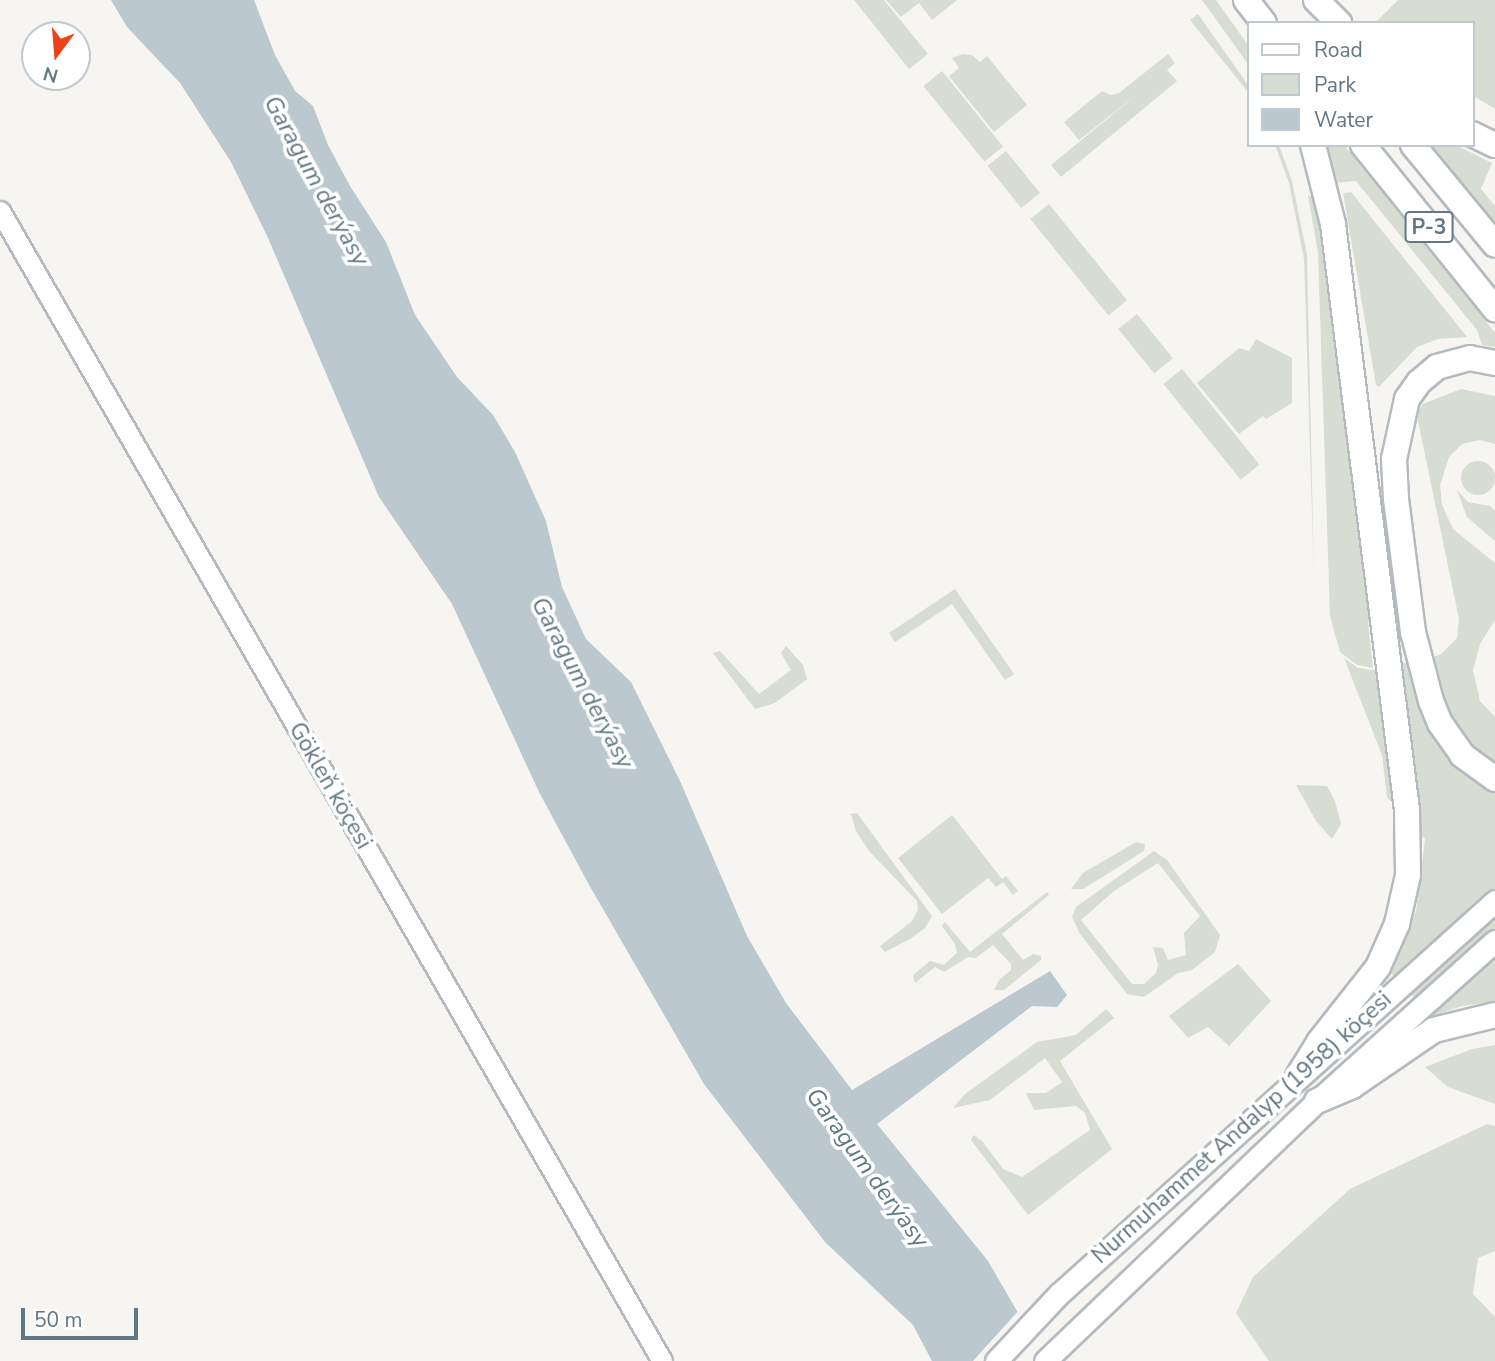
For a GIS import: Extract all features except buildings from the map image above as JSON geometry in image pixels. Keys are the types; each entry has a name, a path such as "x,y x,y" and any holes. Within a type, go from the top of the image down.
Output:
{"highway":[{"path":"1235,0 1248,21"},
{"path":"1246,0 1262,21"},
{"path":"1299,0 1315,21"},
{"path":"1317,0 1337,21"},
{"path":"1474,135 1495,145"},
{"path":"1298,1076 1319,1042 1378,967 1394,934 1408,875 1407,810 1333,224 1314,147"},
{"name":"P-3","path":"1365,147 1495,309"},
{"name":"P-3","path":"1415,147 1495,246"},
{"path":"1495,363 1470,358 1437,367 1419,382 1407,399 1394,459 1396,499 1413,632 1421,670 1440,723 1462,755 1495,779"},
{"path":"1317,1101 1352,1086 1434,1030 1495,1015"}],"main road":[{"name":"Nurmuhammet Andalyp (1958) köçesi","path":"996,1361 1059,1294 1495,901"},
{"name":"Nurmuhammet Andalyp (1958) köçesi","path":"1045,1361 1317,1101 1495,941"}],"street":[{"name":"Gökleň köçesi","path":"0,211 663,1361"}],"green space":[{"path":"854,0 884,0 928,54 909,69"},
{"path":"886,0 957,0 932,20 919,3 901,17"},
{"path":"1202,0 1216,0 1246,42 1246,61"},
{"path":"1398,0 1495,0 1495,109 1474,96 1474,21 1377,21"},
{"path":"1198,14 1246,82 1246,90 1190,20"},
{"path":"963,54 972,55 980,62 987,56 1027,105 994,132 949,76 959,68 952,58"},
{"path":"1168,54 1175,63 1167,70 1177,81 1061,177 1051,165 1140,92 1079,140 1064,122 1102,91 1111,95 1119,93"},
{"path":"942,71 1003,146 984,161 923,86"},
{"path":"1276,147 1280,147 1292,181 1307,255 1314,576 1304,259 1289,183"},
{"path":"1324,147 1346,147 1495,333 1495,347 1482,345 1477,330 1356,181 1333,183"},
{"path":"1434,147 1460,147 1492,163 1481,189 1495,206 1495,224"},
{"path":"1006,151 1040,193 1021,208 987,166"},
{"path":"1351,192 1467,337 1438,339 1417,347 1379,387 1376,385 1343,193"},
{"path":"1316,195 1326,253 1371,620 1368,622 1373,668 1357,665 1340,652 1330,616 1318,253 1308,196"},
{"path":"1049,204 1127,300 1108,315 1030,219"},
{"path":"1137,314 1173,358 1154,373 1118,329"},
{"path":"1256,339 1292,358 1292,403 1266,419 1263,416 1239,434 1197,383 1239,348 1249,351"},
{"path":"1182,369 1259,465 1241,480 1163,384"},
{"path":"1461,389 1495,396 1495,444 1480,440 1462,444 1449,457 1440,485 1442,505 1453,529 1495,563 1495,620 1480,644 1473,670 1480,701 1495,717 1495,1001 1462,1006 1432,1016 1391,973 1416,911 1425,839 1387,797 1382,755 1344,658 1358,668 1372,670 1440,655 1457,638 1459,619 1418,411 1423,404"},
{"path":"1478,461 1490,466 1495,478 1490,490 1478,495 1466,490 1461,478 1466,466"},
{"path":"1457,490 1468,502 1490,506 1495,511 1495,541 1467,517"},
{"path":"955,589 1014,674 1005,680 952,604 895,642 889,633"},
{"path":"786,646 803,665 807,679 775,703 755,709 713,653 720,651 759,694 791,670 781,653"},
{"path":"1296,785 1327,786 1335,801 1341,824 1332,839 1316,821"},
{"path":"857,813 932,916 925,928 885,952 880,946 911,922 918,910 917,901 869,851 856,831 851,814"},
{"path":"952,815 1002,879 1006,876 1018,891 1013,895 1003,882 996,887 988,878 942,914 898,858"},
{"path":"1136,842 1145,844 1144,851 1083,889 1071,889 1083,873"},
{"path":"1154,851 1167,860 1220,935 1215,952 1192,970 1178,973 1144,997 1127,994 1080,934 1072,917 1076,907","holes":["1158,863 1200,916 1184,933 1186,955 1168,960 1163,948 1153,947 1158,965 1156,973 1144,984 1132,984 1081,920 1114,891"]},
{"path":"1047,892 1049,895 1002,934 1023,960 1033,954 1041,956 1041,960 1004,990 994,990 999,980 1011,970 1011,964 993,945 976,958 968,957 944,972 935,967 915,983 913,975 930,961 944,965 957,953 955,944 942,926 945,922 970,952"},
{"path":"1238,964 1271,1001 1229,1046 1208,1027 1188,1038 1169,1016"},
{"path":"1106,1009 1114,1018 1060,1061 1112,1149 1028,1215 971,1140 974,1135 983,1142 1003,1169 1022,1177 1090,1130 1085,1113 1076,1106 1034,1110 1026,1093 1046,1093 1062,1082 1045,1058 990,1100 953,1108 965,1094 1037,1042 1076,1035"},
{"path":"1495,1045 1495,1104 1448,1087 1425,1067 1472,1049"},
{"path":"1487,1124 1495,1126 1495,1251 1478,1258 1473,1294 1495,1317 1495,1361 1269,1361 1236,1313 1253,1277 1350,1189"}],"water":[{"name":"Garagum derýasy","path":"111,0 254,0 275,55 295,91 313,106 328,145 350,186 386,242 415,315 457,377 493,415 515,452 546,521 562,587 586,639 631,682 680,781 747,936 786,1003 852,1090 1050,971 1067,995 1057,1007 1032,1006 877,1124 988,1261 1046,1361 932,1361 913,1325 825,1242 704,1084 588,883 539,792 452,604 379,497 268,238 231,162 180,83 127,27"}],"pier":[{"path":"1020,1309 1049,1361 973,1361"}]}
